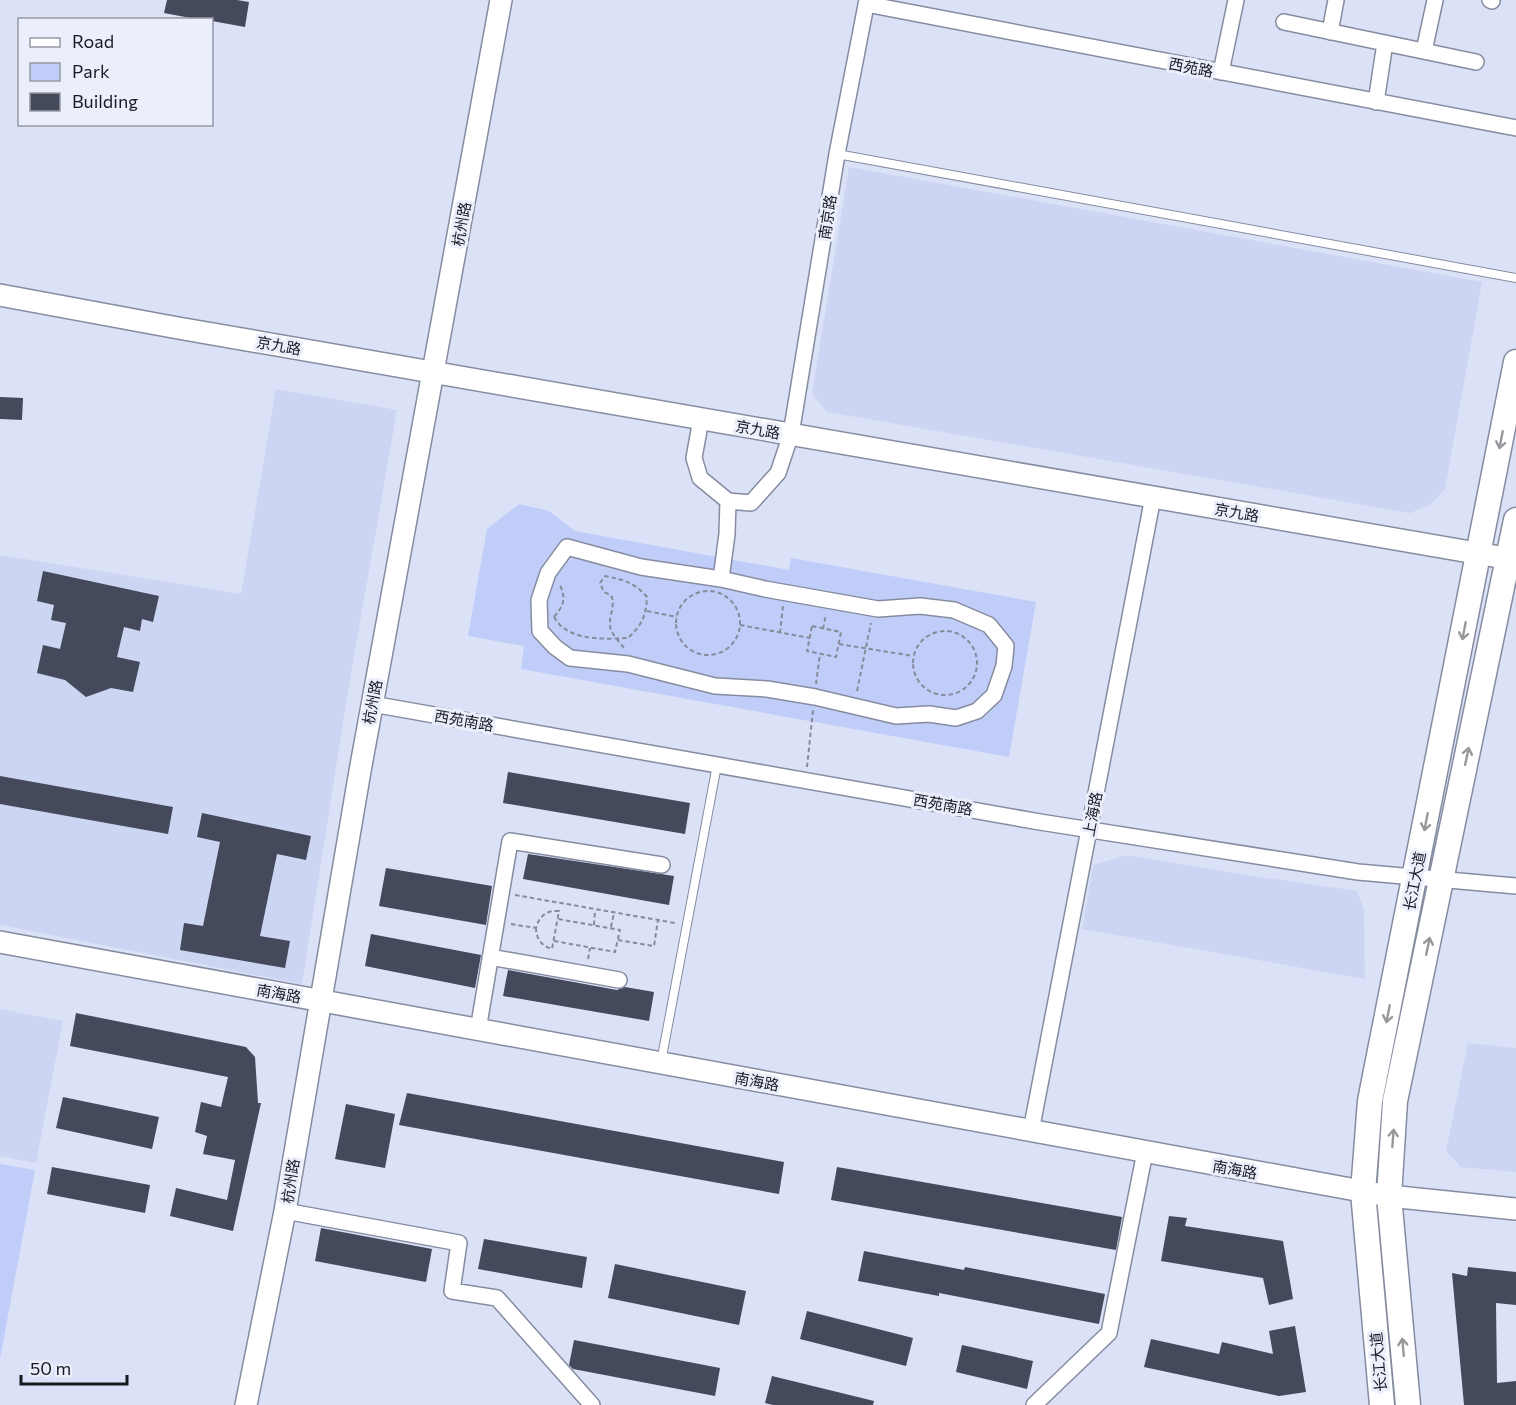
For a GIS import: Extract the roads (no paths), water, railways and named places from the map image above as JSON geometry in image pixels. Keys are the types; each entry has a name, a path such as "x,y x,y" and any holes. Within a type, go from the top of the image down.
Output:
{"main road":[{"name":"杭州路","path":"246,1405 285,1211 372,704 501,0"},
{"name":"京九路","path":"0,295 1512,560"},
{"name":"长江大道","path":"1382,1405 1363,1192 1370,1101 1516,362"},
{"name":"长江大道","path":"1408,1405 1389,1196 1395,1101 1512,560 1516,520"},
{"name":"南海路","path":"0,942 1363,1192 1516,1209"}],"street":[{"path":"1221,72 1236,0"},
{"path":"1329,32 1335,0"},
{"path":"1424,51 1435,0"},
{"name":"西苑路","path":"866,2 1516,128"},
{"name":"南京路","path":"728,501 751,503 778,473 791,434 837,154 866,2"},
{"path":"1284,22 1476,63"},
{"path":"1376,102 1384,43"},
{"path":"701,419 694,458 700,478 728,501 727,534 721,579"},
{"name":"上海路","path":"1031,1131 1153,497"},
{"path":"567,547 641,567 721,579 878,609 920,606 954,610 989,625 1006,646 1004,666 994,695 977,711 956,717 929,714 896,716 815,697 766,689 715,686 628,664 570,658 555,647 540,631 547,619 539,600 548,573 567,547"},
{"name":"西苑南路","path":"372,704 1089,829 1358,872 1516,886"},
{"path":"478,1029 510,841 662,865"},
{"path":"490,957 619,980"},
{"path":"1034,1405 1109,1332 1145,1152"},
{"path":"285,1211 459,1243 452,1291 497,1298 592,1405"}],"lane":[{"path":"837,154 1516,278"},
{"path":"661,1063 717,765"}]}
